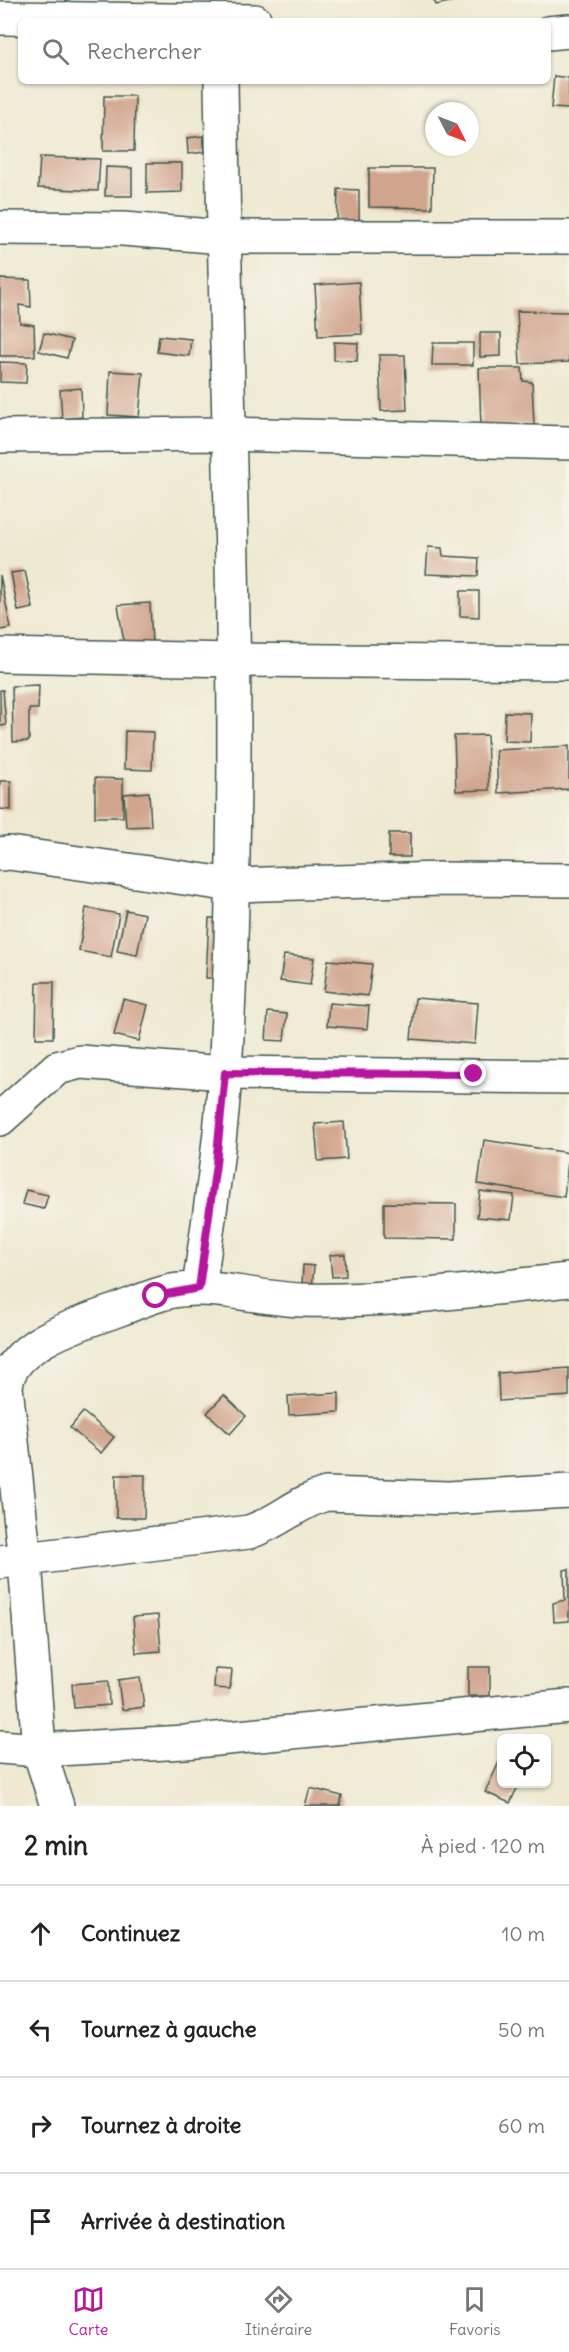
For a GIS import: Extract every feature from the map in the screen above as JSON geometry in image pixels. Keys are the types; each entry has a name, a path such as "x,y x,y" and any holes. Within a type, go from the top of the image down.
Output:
{"street":[{"path":"0,18 221,13 242,18"},
{"path":"551,33 569,31"},
{"path":"199,1288 216,1164 225,1073 233,885 233,660 222,84"},
{"path":"0,228 123,229 224,237 569,237"},
{"path":"0,436 229,434 569,443"},
{"path":"0,655 569,663"},
{"path":"0,854 9,853 233,885 442,879 569,880"},
{"path":"0,1119 57,1068 80,1062 225,1073 569,1077"},
{"path":"57,1806 39,1750 12,1562 7,1375 20,1357 46,1339 65,1330 156,1296 199,1288 237,1290 301,1300 418,1295 569,1280"},
{"path":"12,1562 249,1532 271,1525 308,1499 326,1494 448,1498 569,1491"},
{"path":"0,1747 39,1750 185,1742 569,1706"}],"building":[{"path":"434,0 455,0 455,1 436,5"},
{"path":"554,76 569,78 569,109 551,108"},
{"path":"104,96 135,96 134,151 103,151"},
{"path":"203,136 205,152 188,154 187,138"},
{"path":"40,157 100,159 98,191 38,188"},
{"path":"147,163 182,163 182,192 147,193"},
{"path":"106,167 132,168 132,196 105,196"},
{"path":"369,168 433,168 432,208 369,207"},
{"path":"338,189 359,190 359,223 337,223"},
{"path":"0,279 30,280 31,307 19,305 20,323 34,325 35,356 0,356"},
{"path":"359,282 362,334 318,336 315,285"},
{"path":"517,311 569,312 569,362 520,364"},
{"path":"44,333 72,340 67,358 39,351"},
{"path":"480,333 501,333 501,356 480,357"},
{"path":"159,336 191,339 189,356 157,352"},
{"path":"334,342 358,343 357,361 334,360"},
{"path":"433,343 473,343 473,365 432,365"},
{"path":"379,355 405,355 407,410 381,411"},
{"path":"0,362 27,363 26,383 0,382"},
{"path":"479,368 522,368 523,381 532,382 534,425 481,427"},
{"path":"110,371 143,373 139,417 108,415"},
{"path":"81,388 82,417 62,419 60,390"},
{"path":"428,547 442,548 443,556 479,558 478,576 426,574"},
{"path":"25,571 33,608 18,611 11,573"},
{"path":"0,575 11,628 0,630"},
{"path":"460,591 479,591 479,617 460,616"},
{"path":"150,603 152,644 125,649 118,605"},
{"path":"39,685 38,709 29,709 29,741 13,742 12,686"},
{"path":"0,690 3,690 6,725 0,726"},
{"path":"505,712 531,713 530,742 504,741"},
{"path":"125,731 153,732 152,770 124,769"},
{"path":"487,735 489,790 456,791 454,736"},
{"path":"569,746 569,789 498,793 496,750"},
{"path":"95,778 123,779 123,817 95,817"},
{"path":"0,781 11,781 11,810 0,809"},
{"path":"149,792 151,826 126,827 124,794"},
{"path":"389,833 410,833 410,857 389,857"},
{"path":"86,908 119,914 111,957 79,951"},
{"path":"126,910 145,914 137,955 117,951"},
{"path":"209,918 226,918 224,978 206,978"},
{"path":"284,955 314,958 310,985 280,981"},
{"path":"328,960 372,964 368,996 324,991"},
{"path":"37,982 54,982 53,1038 36,1038"},
{"path":"415,998 478,1003 475,1044 411,1039"},
{"path":"123,999 148,1005 139,1041 114,1035"},
{"path":"329,1003 369,1006 367,1029 327,1026"},
{"path":"268,1012 287,1014 284,1041 266,1040"},
{"path":"344,1122 347,1159 318,1161 315,1124"},
{"path":"484,1140 569,1153 564,1197 478,1184"},
{"path":"26,1190 48,1195 44,1209 22,1204"},
{"path":"480,1191 514,1195 511,1220 477,1217"},
{"path":"384,1203 456,1204 456,1239 384,1238"},
{"path":"345,1254 346,1276 332,1277 330,1255"},
{"path":"303,1265 314,1266 312,1288 302,1287"},
{"path":"569,1368 569,1396 499,1401 498,1373"},
{"path":"339,1393 339,1412 289,1415 288,1396"},
{"path":"224,1395 246,1416 230,1434 207,1413"},
{"path":"83,1412 114,1437 101,1453 70,1428"},
{"path":"116,1475 145,1475 144,1518 116,1518"},
{"path":"569,1569 569,1621 554,1622 553,1603 565,1600 564,1570"},
{"path":"158,1615 161,1651 136,1653 133,1617"},
{"path":"468,1667 490,1667 490,1696 468,1696"},
{"path":"215,1669 232,1670 230,1689 214,1688"},
{"path":"140,1677 144,1707 122,1710 118,1680"},
{"path":"108,1681 109,1705 74,1708 72,1684"},
{"path":"497,1767 497,1788 517,1788 510,1803 485,1792"},
{"path":"310,1788 342,1796 340,1806 305,1806"}],"route":[{"path":"156,1296 178,1290 199,1288 216,1164 225,1073 474,1074"}]}
